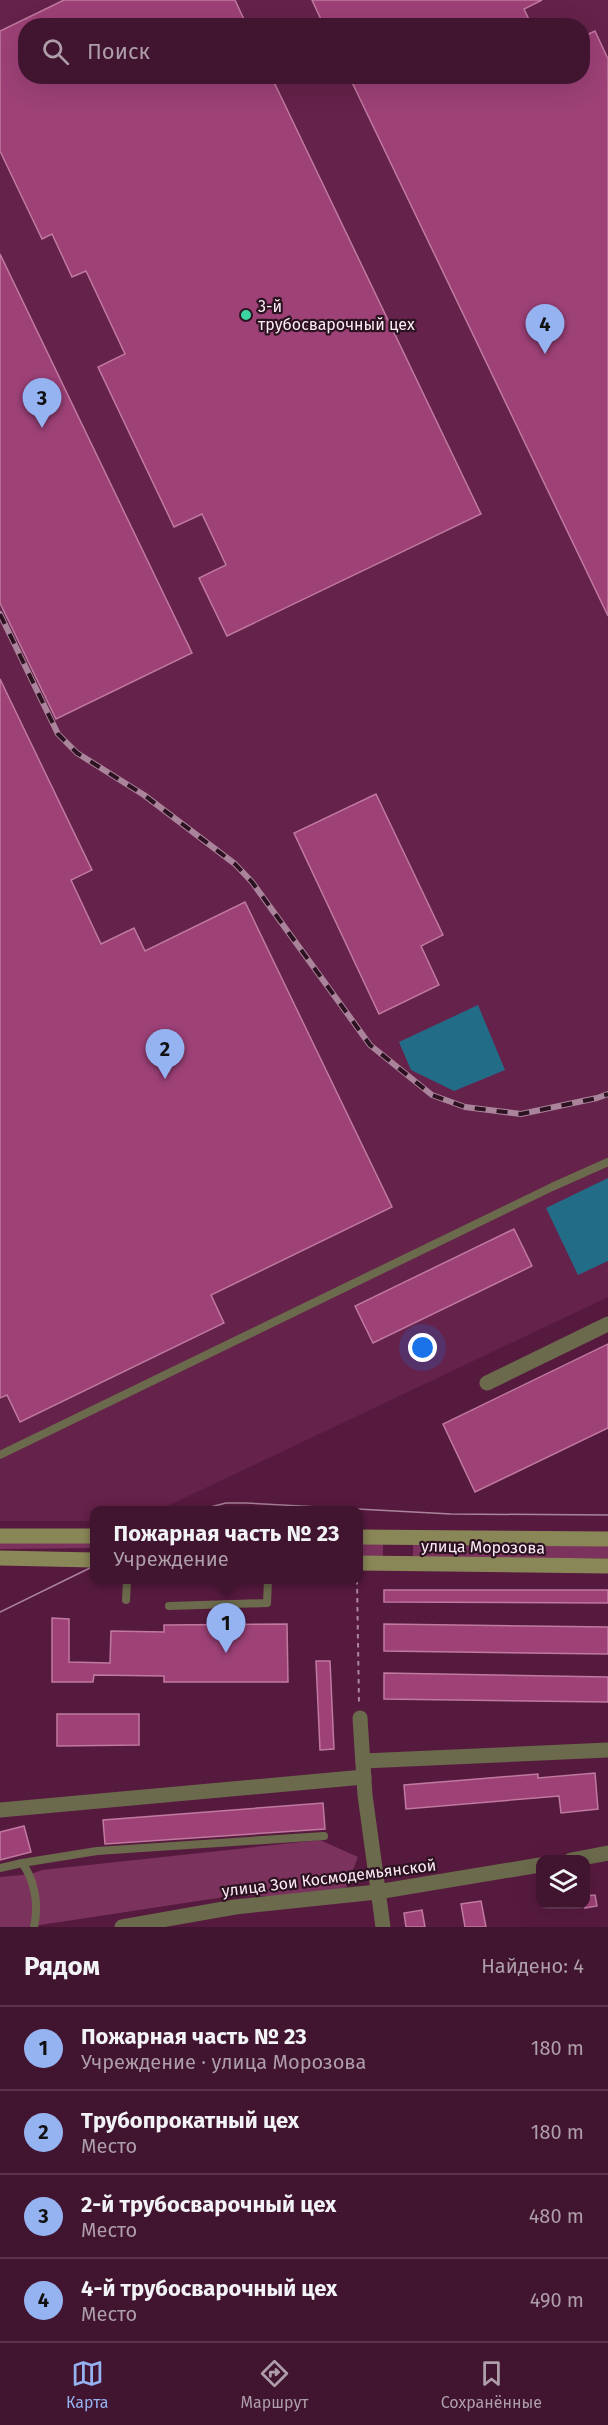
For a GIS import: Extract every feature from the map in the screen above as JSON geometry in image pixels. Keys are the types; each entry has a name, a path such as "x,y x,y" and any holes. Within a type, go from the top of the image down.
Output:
{"main road":[{"path":"0,1536 90,1536"},
{"name":"улица Морозова","path":"363,1537 608,1539"},
{"path":"399,1537 400,1564"},
{"path":"0,1558 90,1560"},
{"name":"улица Морозова","path":"363,1563 608,1566"}],"street":[{"path":"488,1383 608,1324"},
{"path":"360,1718 363,1769 383,1927"},
{"path":"0,1810 363,1769 608,1750"},
{"path":"590,1856 608,1853"},
{"name":"улица Зои Космодемьянской","path":"122,1927 235,1907 377,1892 536,1866"}],"lane":[{"path":"0,1455 608,1162"},
{"path":"126,1600 128,1584"},
{"path":"169,1606 267,1603 268,1584"},
{"path":"0,1868 97,1851 324,1836"},
{"path":"22,1863 31,1874 35,1899 34,1927"}],"path":[{"path":"357,1584 360,1718"}],"shaded area":[{"path":"0,0 608,0 608,1297 167,1506 90,1506 90,1521 0,1521"},
{"path":"0,1542 90,1543 90,1548 0,1549"},
{"path":"383,1543 383,1556 363,1557 363,1544"},
{"path":"413,1545 608,1546 608,1558 413,1558"},
{"path":"320,1840 358,1857 343,1896 231,1896 27,1927 0,1927 0,1877 31,1874 42,1870"}],"water":[{"path":"478,1005 505,1070 454,1091 411,1070 399,1042"},
{"path":"608,1178 608,1261 578,1275 546,1208"}],"building":[{"name":"3-й трубосварочный цех","path":"64,0 235,0 243,18 27,18"},
{"path":"312,0 542,0 524,9 528,18 320,18"},
{"name":"3-й трубосварочный цех","path":"18,22 18,84 275,84 481,514 227,636 199,578 226,565 202,514 174,527 98,367 125,354 86,271 72,277 52,234 42,239 0,151 0,31"},
{"path":"595,31 608,59 608,616 353,84 590,84 590,33"},
{"path":"0,254 192,653 56,719 0,603"},
{"path":"0,679 92,870 71,880 101,944 134,928 145,951 245,902 392,1207 211,1295 224,1323 20,1422 7,1395 0,1398"},
{"path":"376,794 443,935 421,946 439,985 379,1014 294,833"},
{"path":"514,1229 532,1266 373,1343 355,1306"},
{"path":"608,1344 608,1428 475,1492 443,1424"},
{"path":"384,1590 608,1590 608,1603 384,1602"},
{"path":"52,1618 69,1619 69,1662 110,1663 111,1631 164,1632 164,1625 287,1624 288,1682 164,1682 164,1676 94,1675 93,1682 52,1682"},
{"path":"384,1624 608,1627 608,1654 384,1651"},
{"path":"316,1661 330,1661 334,1749 320,1750"},
{"path":"384,1673 608,1677 608,1702 384,1699"},
{"path":"57,1714 139,1714 139,1745 57,1746"},
{"path":"595,1773 598,1809 561,1813 559,1796 406,1809 404,1785 538,1774 538,1778"},
{"path":"323,1803 325,1829 105,1844 103,1820"},
{"path":"24,1826 31,1852 0,1860 0,1832"},
{"path":"595,1895 597,1906 590,1907 590,1896"},
{"path":"481,1901 486,1927 465,1927 461,1904"},
{"path":"422,1910 425,1927 406,1927 404,1913"}],"tram line":[{"path":"214,1506 226,1503 301,1506"},
{"path":"363,1509 451,1514 608,1515"},
{"path":"0,1612 90,1568"}],"railway":[{"path":"0,614 58,734 77,753 144,795 235,864 252,882 370,1045 432,1095 465,1107 521,1114 608,1094"}],"place":[{"name":"3-й трубосварочный цех","path":"246,315"},
{"name":"4-й трубосварочный цех","path":"545,354"},
{"name":"2-й трубосварочный цех","path":"42,428"},
{"name":"Трубопрокатный цех","path":"165,1079"},
{"name":"Пожарная часть № 23","path":"226,1653"}]}
